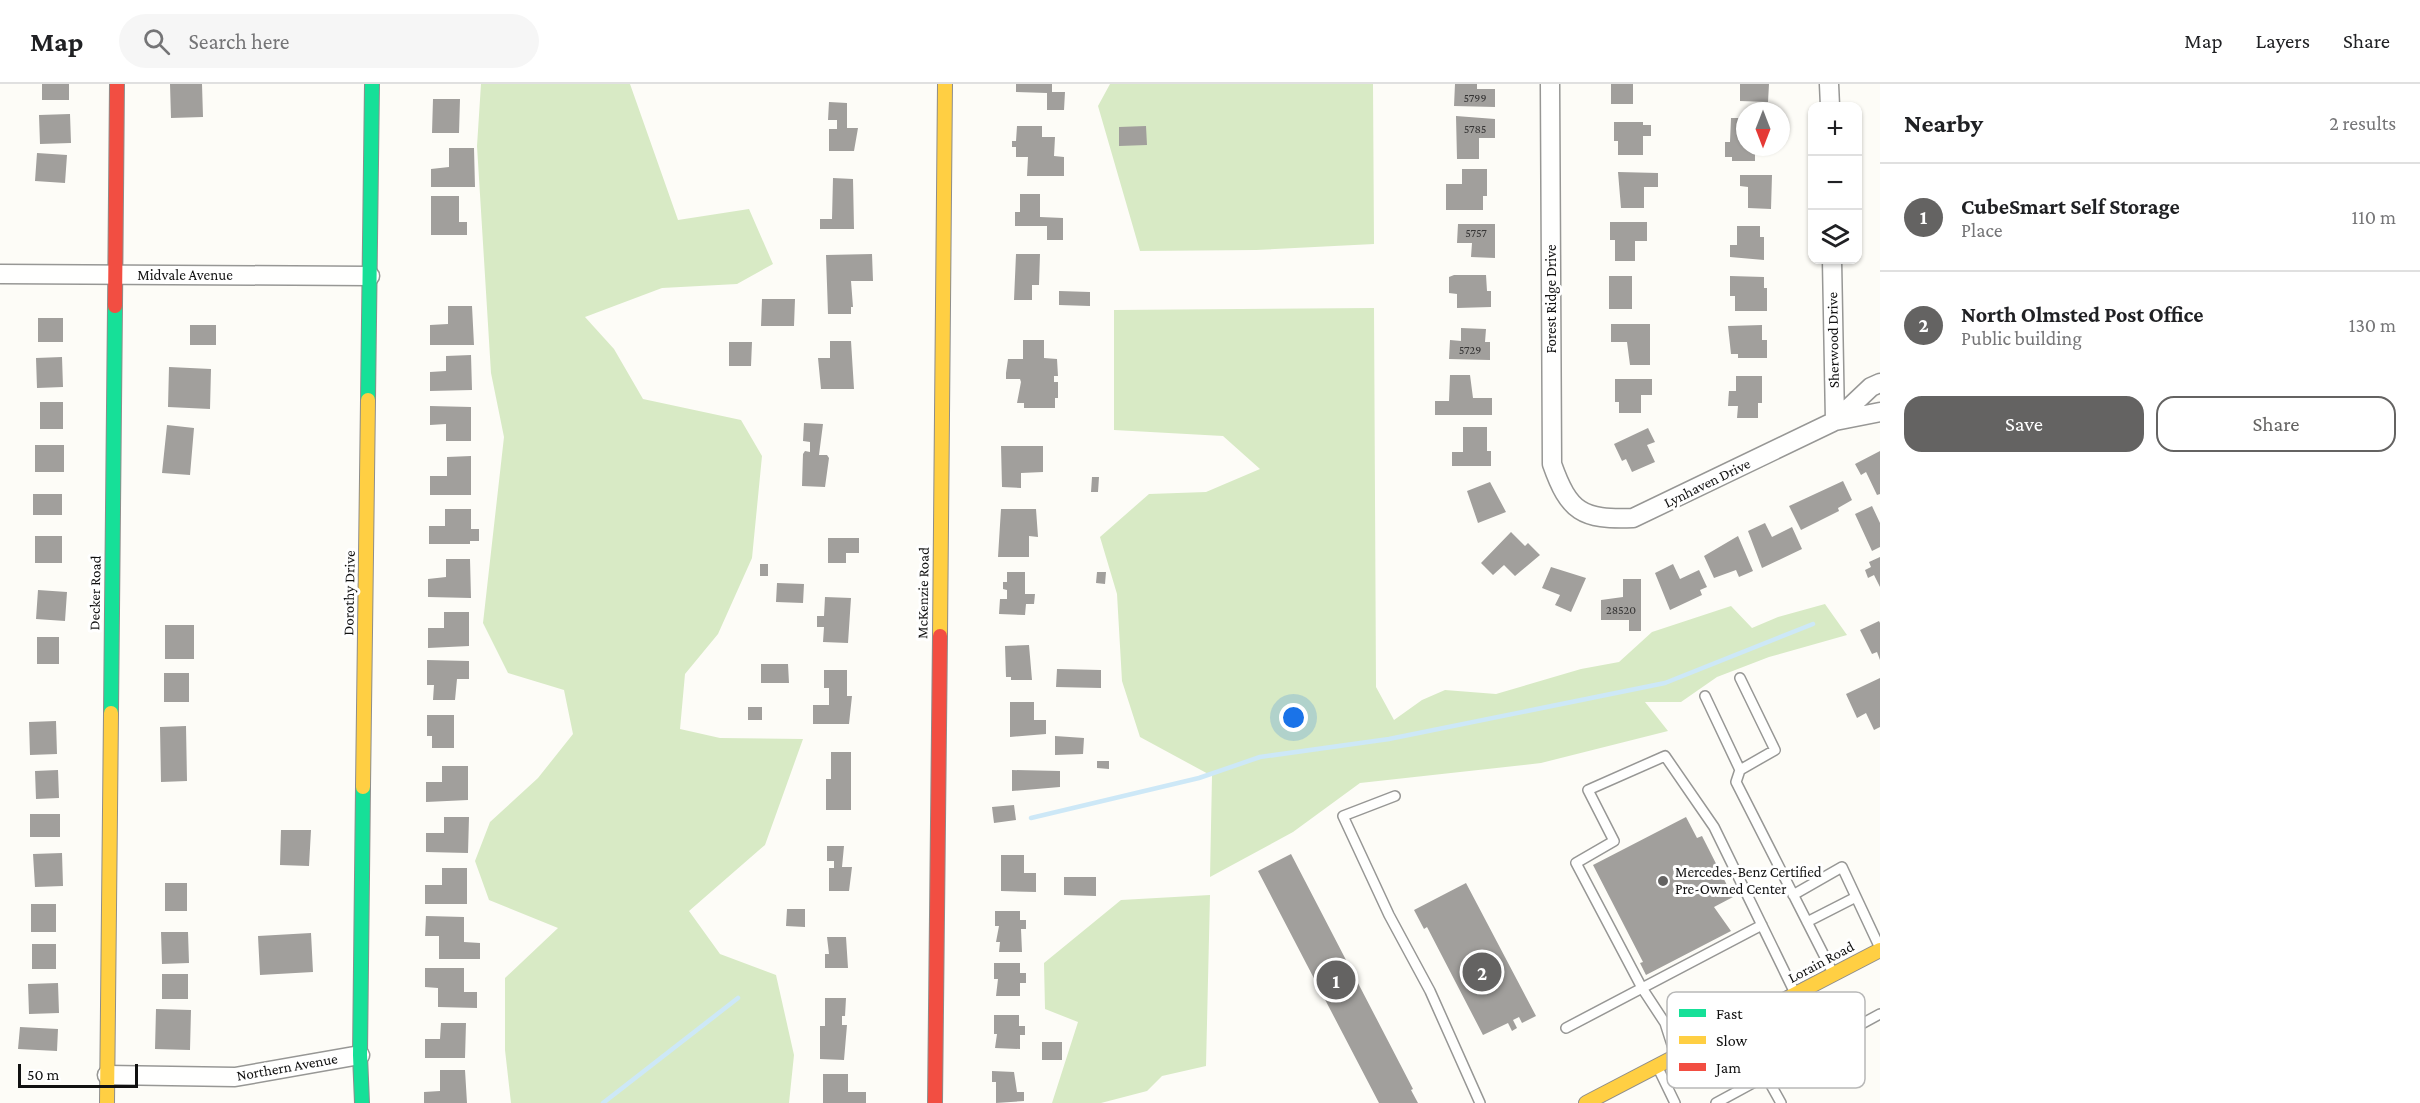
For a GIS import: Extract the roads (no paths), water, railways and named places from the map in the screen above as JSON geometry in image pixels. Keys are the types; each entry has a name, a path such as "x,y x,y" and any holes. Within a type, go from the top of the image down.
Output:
{"street":[{"name":"Decker Road","path":"106,1103 117,84"},
{"name":"Dorothy Drive","path":"362,1103 360,1055 372,84"},
{"name":"McKenzie Road","path":"935,1103 945,84"},
{"name":"Forest Ridge Drive","path":"1550,84 1552,464 1560,486 1575,509"},
{"path":"1829,84 1830,102"},
{"name":"Sherwood Drive","path":"1832,264 1835,421"},
{"name":"Midvale Avenue","path":"0,274 370,276"},
{"name":"Lynhaven Drive","path":"1835,421 1871,387 1880,383"},
{"name":"Lynhaven Drive","path":"1575,509 1604,519 1633,518 1835,421 1880,412"},
{"name":"Lorain Road","path":"1800,992 1880,949"},
{"name":"Northern Avenue","path":"106,1075 235,1077 360,1055"},
{"name":"Lorain Road","path":"1589,1102 1667,1061"}],"lane":[{"path":"1740,678 1775,750 1740,770 1736,782 1833,974"},
{"path":"1705,696 1740,770"},
{"path":"1667,1029 1642,988 1576,863 1614,841 1588,790 1665,756 1714,827 1795,992"},
{"path":"1395,796 1343,816 1389,915 1430,991 1480,1103"},
{"path":"1793,895 1842,867 1880,949"},
{"path":"1807,922 1856,897"},
{"path":"1566,1028 1762,925"},
{"path":"1865,1022 1880,1014"},
{"path":"1657,1066 1667,1087"},
{"path":"1668,1088 1675,1103"},
{"path":"1716,1103 1744,1088"},
{"path":"1774,1088 1781,1103"}],"waterway":[{"path":"1031,818 1199,778 1260,757 1389,739 1665,683 1813,624"},
{"path":"603,1103 738,998"}],"place":[{"name":"Mercedes-Benz Certified Pre-Owned Center","path":"1663,881"},
{"name":"North Olmsted Post Office","path":"1482,972"},
{"name":"CubeSmart Self Storage","path":"1336,980"}]}
